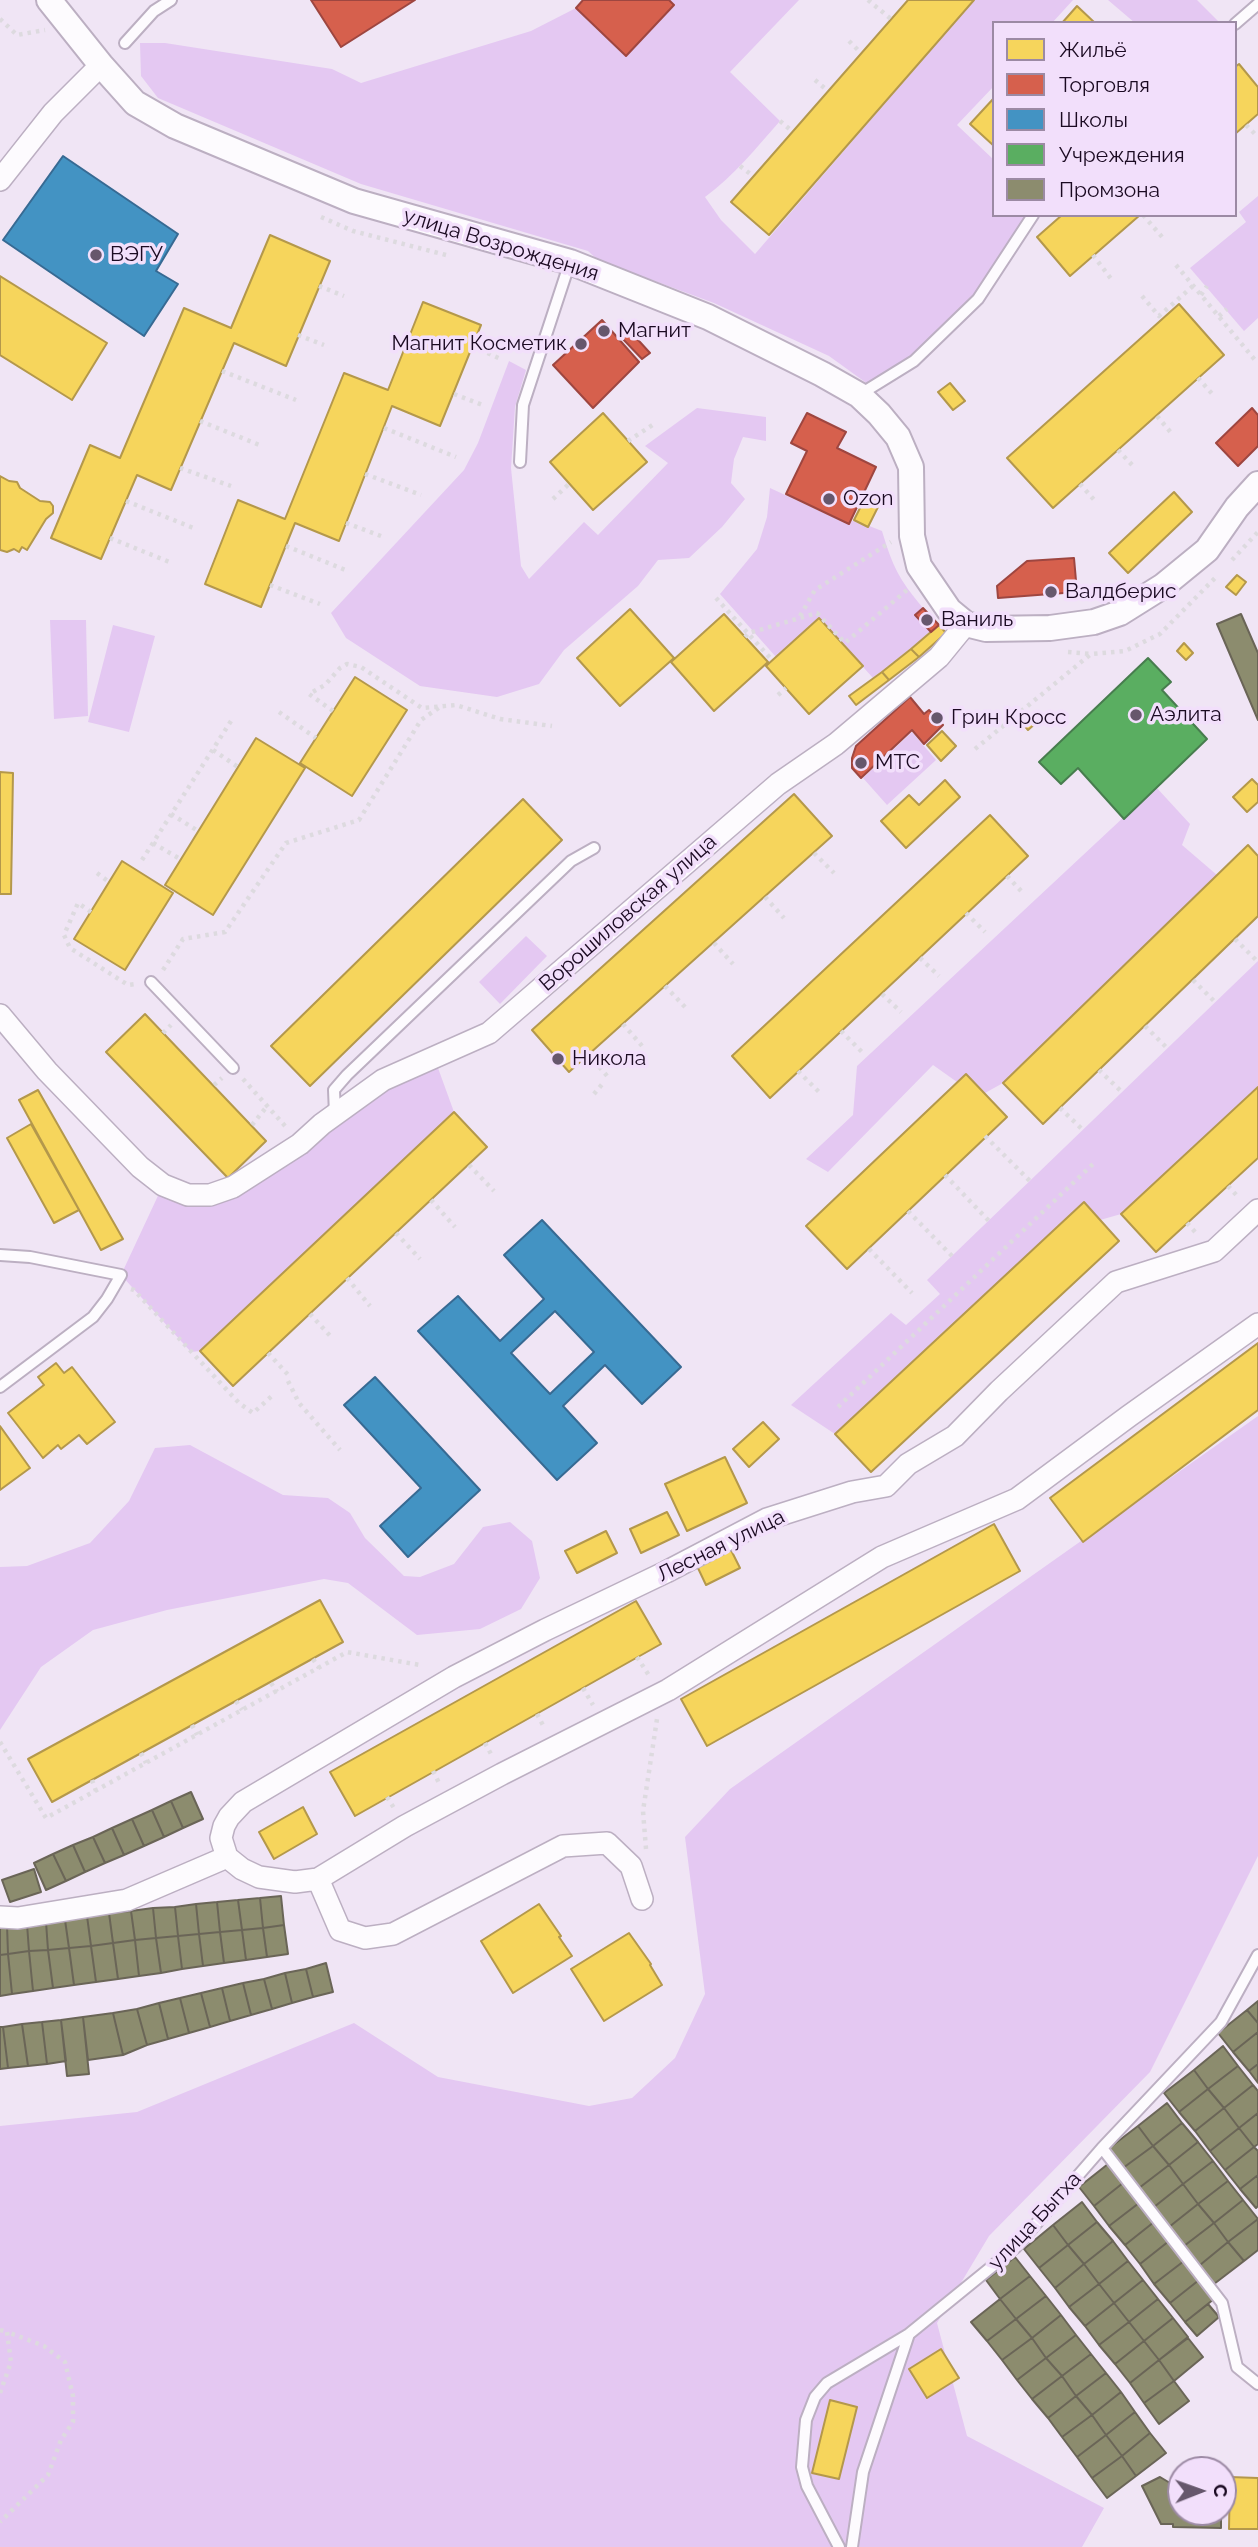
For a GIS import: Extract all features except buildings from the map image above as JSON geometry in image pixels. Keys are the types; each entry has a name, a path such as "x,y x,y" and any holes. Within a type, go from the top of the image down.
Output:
{"street":[{"name":"улица Возрождения","path":"45,11 101,65 135,103 175,126 354,201 570,262 708,317 822,374 859,396 898,437 911,467 912,536 919,566 949,610 966,624"},
{"path":"0,180 53,113 101,65"},
{"path":"966,624 986,629 1050,628 1094,622 1120,614 1163,586 1207,550 1237,507 1258,484"},
{"name":"Ворошиловская улица","path":"0,1015 47,1071 140,1167 163,1185 188,1195 210,1195 233,1187 300,1144 335,1114 383,1080 489,1033 778,784 835,744 939,657 966,624"},
{"name":"Лесная улица","path":"227,1857 221,1838 224,1826 243,1802 454,1677 767,1519 852,1492 886,1486 908,1464 955,1436 999,1391 1116,1282 1214,1251 1258,1210"},
{"path":"0,1917 18,1918 127,1900 227,1857 242,1869 259,1877 295,1882 318,1879 405,1826 668,1690 882,1557 1017,1499 1258,1324"},
{"path":"318,1879 341,1930 365,1938 393,1934 564,1846 607,1843 631,1866 639,1890"}],"lane":[{"path":"125,43 153,10 171,0"},
{"path":"1237,22 1258,4"},
{"path":"859,396 914,361 978,299 1032,217"},
{"path":"520,462 523,405 570,262"},
{"path":"335,1114 334,1090 347,1075 571,861 594,848"},
{"path":"151,982 233,1068"},
{"path":"0,1255 30,1257 121,1275 93,1317 0,1387"},
{"name":"улица Бытха","path":"839,2547 807,2486 802,2467 806,2420 815,2397 827,2383 909,2334 1016,2247 1102,2148 1221,2022 1258,1955"},
{"path":"1102,2148 1222,2303 1237,2367 1258,2384"},
{"path":"852,2547 863,2472 909,2334"}],"path":[{"path":"868,0 891,19"},
{"path":"0,19 17,34 48,31 45,11"},
{"path":"849,41 861,53"},
{"path":"815,80 828,92"},
{"path":"780,121 793,132"},
{"path":"1245,125 1258,137"},
{"path":"740,166 753,176"},
{"path":"316,214 353,231 458,258"},
{"path":"1145,217 1163,238"},
{"path":"1093,256 1112,280"},
{"path":"1176,265 1255,361"},
{"path":"319,286 344,296"},
{"path":"1142,296 1158,316 1194,286"},
{"path":"1201,295 1207,286"},
{"path":"1219,316 1227,310"},
{"path":"298,335 324,345"},
{"path":"472,346 503,360"},
{"path":"222,370 296,400"},
{"path":"1198,378 1215,397"},
{"path":"454,394 485,405"},
{"path":"1157,416 1173,435"},
{"path":"200,421 262,446"},
{"path":"628,441 654,424"},
{"path":"384,428 456,457"},
{"path":"1118,450 1135,468"},
{"path":"180,468 231,486"},
{"path":"365,474 421,495"},
{"path":"553,499 569,484"},
{"path":"1080,484 1096,502"},
{"path":"126,501 196,528"},
{"path":"346,523 381,536"},
{"path":"1063,651 1091,654 1125,651 1160,634 1258,533"},
{"path":"110,538 172,562"},
{"path":"799,617 815,590 893,541 897,552"},
{"path":"286,546 348,571"},
{"path":"747,635 817,613 844,644 913,584"},
{"path":"270,585 320,604"},
{"path":"716,598 772,660"},
{"path":"975,749 1091,654"},
{"path":"333,711 309,694 325,685 347,664 361,667 422,708 457,705 500,719 552,726"},
{"path":"778,695 786,688"},
{"path":"161,974 183,939 225,932 286,843 359,820 421,720 443,705"},
{"path":"279,712 316,738"},
{"path":"142,860 231,721"},
{"path":"213,750 239,766"},
{"path":"171,814 198,831"},
{"path":"153,843 180,859"},
{"path":"814,853 834,873"},
{"path":"97,873 109,882"},
{"path":"1007,876 1024,894"},
{"path":"765,897 784,918"},
{"path":"91,912 78,903 64,935 70,948 128,985 151,982"},
{"path":"966,914 985,932"},
{"path":"1235,939 1258,962"},
{"path":"714,943 733,964"},
{"path":"920,958 939,976"},
{"path":"1193,980 1216,1003"},
{"path":"665,986 685,1007"},
{"path":"881,994 901,1012"},
{"path":"623,1024 643,1047"},
{"path":"1145,1026 1168,1049"},
{"path":"841,1031 862,1052"},
{"path":"588,1055 608,1077"},
{"path":"233,1068 300,1144"},
{"path":"1100,1070 1123,1093"},
{"path":"798,1071 819,1093"},
{"path":"594,1094 604,1082"},
{"path":"252,1125 268,1105"},
{"path":"1060,1108 1083,1130"},
{"path":"985,1136 1030,1181"},
{"path":"838,1408 1093,1164"},
{"path":"469,1165 494,1191"},
{"path":"945,1175 989,1221"},
{"path":"431,1200 455,1227"},
{"path":"908,1211 953,1257"},
{"path":"396,1233 419,1259"},
{"path":"869,1249 912,1293"},
{"path":"347,1278 370,1306"},
{"path":"113,1289 134,1290 225,1389 253,1413 273,1395"},
{"path":"310,1314 334,1339"},
{"path":"268,1353 289,1379 299,1403 340,1450"},
{"path":"0,1742 46,1818 347,1651 421,1665"},
{"path":"313,1659 319,1668"},
{"path":"271,1683 276,1692"},
{"path":"236,1701 242,1710"},
{"path":"639,1890 648,1873 643,1811 659,1707"},
{"path":"192,1725 197,1735"},
{"path":"141,1753 146,1763"},
{"path":"92,1780 96,1791"},
{"path":"0,2330 44,2346 65,2362 73,2396 74,2422 61,2440 48,2475 0,2522"},
{"path":"0,2393 10,2362 7,2332"}],"shaded area":[{"path":"669,0 799,0 730,72 780,121 735,171 705,197 721,220 755,254 974,0 1073,0 1054,21 992,21 992,88 957,125 992,158 992,217 1032,217 978,299 914,361 872,387 829,356 714,303 598,260 588,251 361,184 158,98 141,76 140,43 165,43 332,69 361,83 531,31 576,8 626,56 674,6"},
{"path":"1108,0 1197,0 1218,21 1133,21"},
{"path":"1258,196 1258,318 1244,331 1190,268 1246,222 1239,212"},
{"path":"509,361 526,370 515,407 511,468 521,566 529,579 584,522 598,535 668,463 645,446 697,408 766,417 766,441 743,437 734,459 731,483 745,499 722,527 689,558 658,560 638,586 564,650 539,684 497,697 420,686 346,638 331,613 464,470 478,443"},
{"path":"770,488 848,524 854,520 882,531 897,572 923,608 915,615 931,632 873,678 819,618 776,657 720,594 757,549 767,517"},
{"path":"50,620 86,620 88,716 54,719"},
{"path":"113,625 155,636 129,732 88,722"},
{"path":"912,732 936,760 887,805 863,778"},
{"path":"1156,787 1190,824 1182,845 1217,875 1003,1083 985,1093 966,1074 957,1082 933,1065 828,1172 806,1159 853,1115 857,1066"},
{"path":"526,936 547,956 500,1004 479,982"},
{"path":"1258,961 1258,1087 1121,1214 1100,1220 835,1434 791,1405 891,1313 906,1325 940,1294 927,1280"},
{"path":"434,1057 454,1112 200,1351 191,1352 121,1275 163,1185 210,1195"},
{"path":"1258,1416 1258,1856 1150,2072 989,2236 937,2323 967,2436 1104,2508 1082,2547 0,2547 0,2126 137,2112 354,2023 438,2077 589,2106 632,2098 675,2058 705,1994 685,1837 730,1789"},
{"path":"190,1445 283,1495 328,1498 350,1513 365,1538 404,1576 420,1577 454,1564 483,1527 510,1522 532,1541 540,1578 521,1609 480,1629 417,1635 348,1583 324,1579 167,1610 93,1630 41,1667 0,1730 0,1567 27,1566 90,1543 129,1501 155,1448"}],"place":[{"name":"ВЭГУ","path":"96,255"},
{"name":"Магнит","path":"604,331"},
{"name":"Магнит Косметик","path":"581,344"},
{"name":"Ozon","path":"829,499"},
{"name":"Валдберис","path":"1051,592"},
{"name":"Ваниль","path":"927,620"},
{"name":"Аэлита","path":"1136,715"},
{"name":"Грин Кросс","path":"937,718"},
{"name":"МТС","path":"861,763"},
{"name":"Никола","path":"558,1059"}]}
